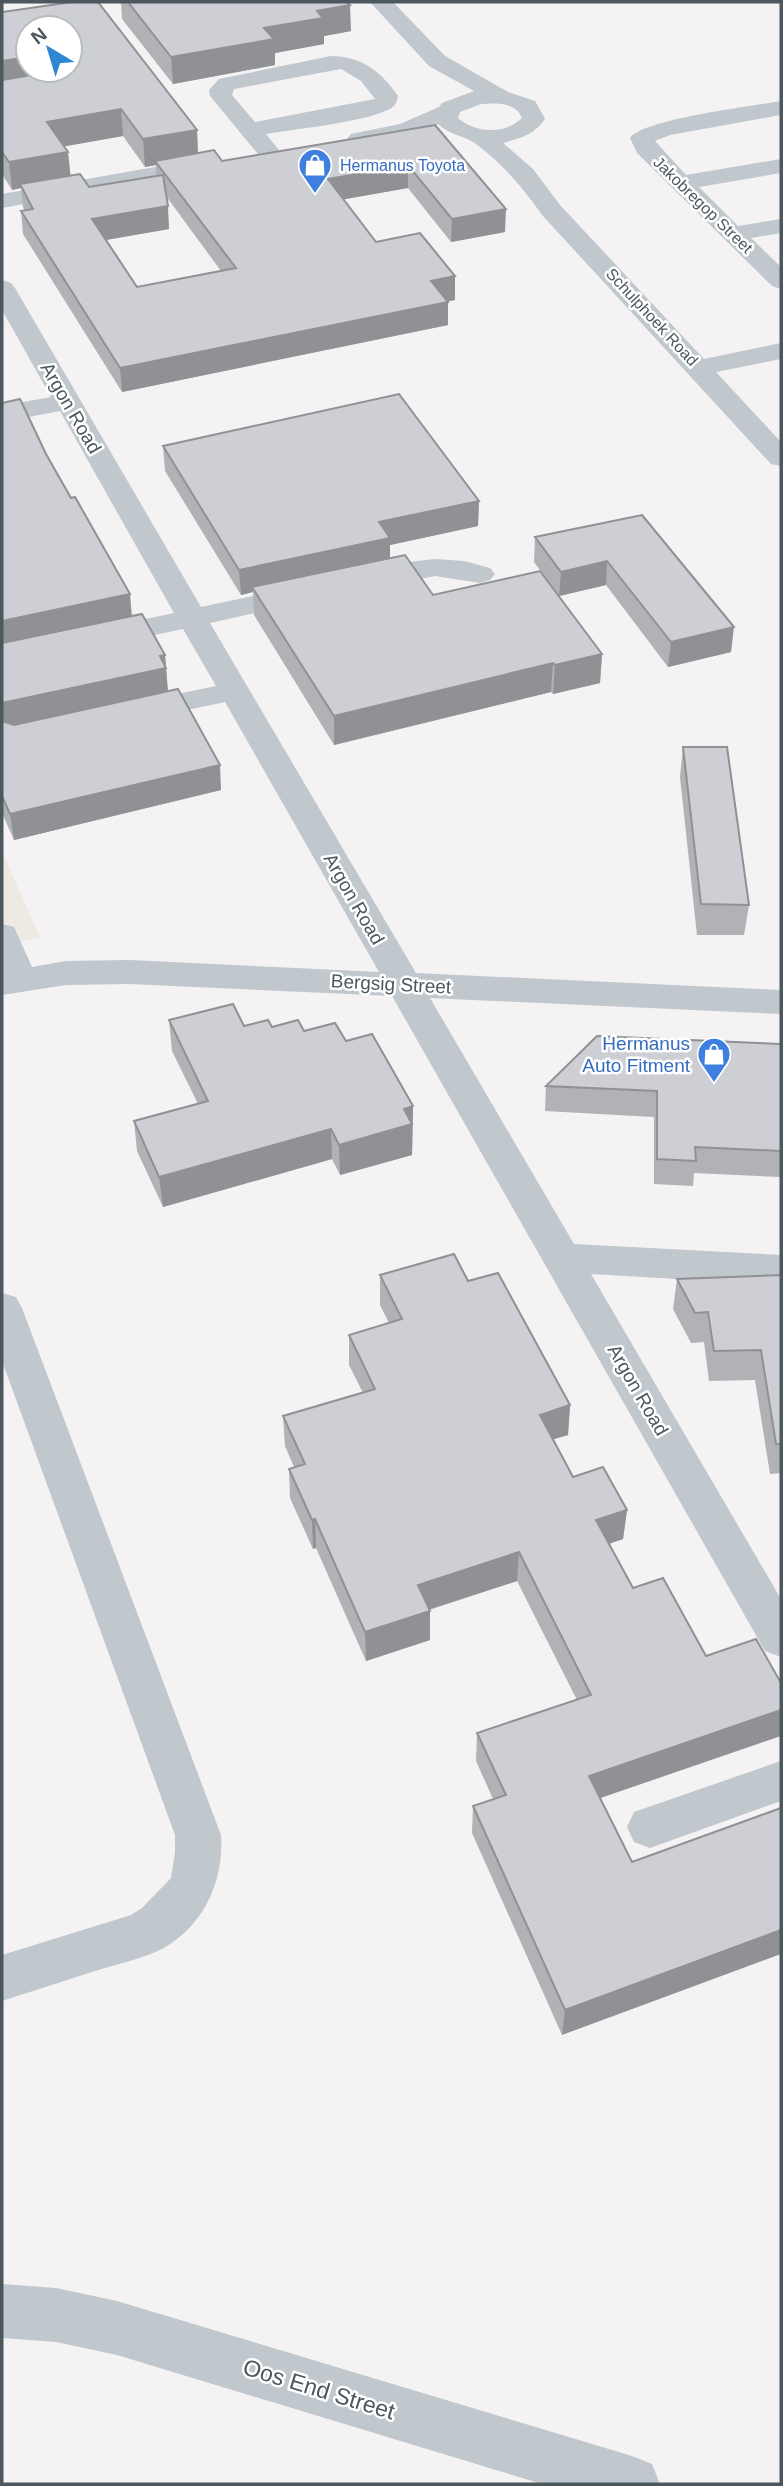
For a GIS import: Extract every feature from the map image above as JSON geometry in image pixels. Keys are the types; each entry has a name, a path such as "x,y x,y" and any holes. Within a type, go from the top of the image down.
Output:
{"street":[{"path":"381,2 437,61 503,98 530,109 534,120 530,125 524,151 525,174"},
{"path":"437,61 446,85 448,110"},
{"path":"250,130 372,108 385,103 387,96 360,67 348,63 227,84 220,90 221,96 250,130 271,154"},
{"path":"406,131 478,97 503,98"},
{"name":"Jakobregop Street","path":"781,108 664,129 642,138 645,148 781,281"},
{"name":"Schulphoek Road","path":"448,110 450,124 475,134 525,174 551,209 781,458"},
{"path":"338,142 406,131 509,134 530,125"},
{"path":"200,141 231,161"},
{"path":"3,199 298,149"},
{"path":"681,183 781,166"},
{"path":"733,234 781,226"},
{"name":"Argon Road","path":"2,288 781,1638"},
{"path":"700,368 781,351"},
{"path":"2,414 67,402"},
{"path":"2,658 438,566 454,566 480,574"},
{"path":"112,717 234,691"},
{"path":"2,936 11,981"},
{"name":"Bergsig Street","path":"11,981 97,971 781,1002"},
{"path":"562,1258 781,1270"},
{"path":"2,1308 198,1835 200,1851 194,1883 182,1904 165,1920 145,1933 2,1978"},
{"path":"650,1828 781,1781"},
{"name":"Oos End Street","path":"2,2311 56,2315 117,2328 632,2484"}],"shaded area":[{"path":"2,852 40,937 2,945"}],"building":[{"path":"72,2 98,2 197,130 143,139 121,109 47,122 68,152 9,162 2,152 2,80 14,78 14,84 84,84 84,14 14,14 14,59 2,61 2,12"},
{"path":"128,2 347,2 350,5 317,11 323,18 264,28 274,39 171,57"},
{"path":"435,125 506,209 452,219 408,165 328,179 376,242 420,233 455,276 431,281 448,302 120,368 21,211 33,209 20,184 80,174 89,187 163,175 168,206 92,219 137,287 236,268 155,161 214,150 222,161"},
{"path":"399,394 479,501 379,522 390,538 239,570 163,446"},
{"path":"20,399 46,454 71,498 75,497 130,594 2,621 2,403"},
{"path":"642,515 734,627 671,642 607,561 561,572 535,537"},
{"path":"405,555 433,595 540,571 602,654 555,665 553,663 334,716 252,587"},
{"path":"142,614 165,655 160,656 166,668 2,703 2,643"},
{"path":"178,689 220,765 10,814 2,796 2,721 14,725"},
{"path":"683,747 727,747 749,905 701,904"},
{"path":"233,1004 244,1026 268,1020 272,1027 298,1020 304,1031 335,1023 346,1041 372,1034 413,1106 404,1109 412,1124 339,1145 331,1129 159,1177 134,1121 208,1101 169,1020"},
{"path":"597,1036 781,1044 781,1151 695,1147 696,1161 657,1159 657,1091 546,1086"},
{"path":"454,1254 468,1281 498,1273 570,1405 540,1415 573,1477 603,1467 627,1510 596,1520 633,1588 663,1578 706,1656 756,1639 781,1683 781,1710 589,1776 632,1862 781,1808 781,1930 565,2010 473,1806 506,1795 477,1733 591,1695 519,1552 418,1585 430,1611 365,1632 315,1519 312,1520 289,1469 305,1464 283,1416 375,1389 349,1335 402,1319 380,1275"},
{"path":"781,1275 781,1444 776,1444 761,1350 714,1351 708,1312 695,1313 677,1279"}],"place":[{"name":"Hermanus Toyota","path":"315,195"},
{"name":"Hermanus Auto Fitment","path":"714,1084"}]}
